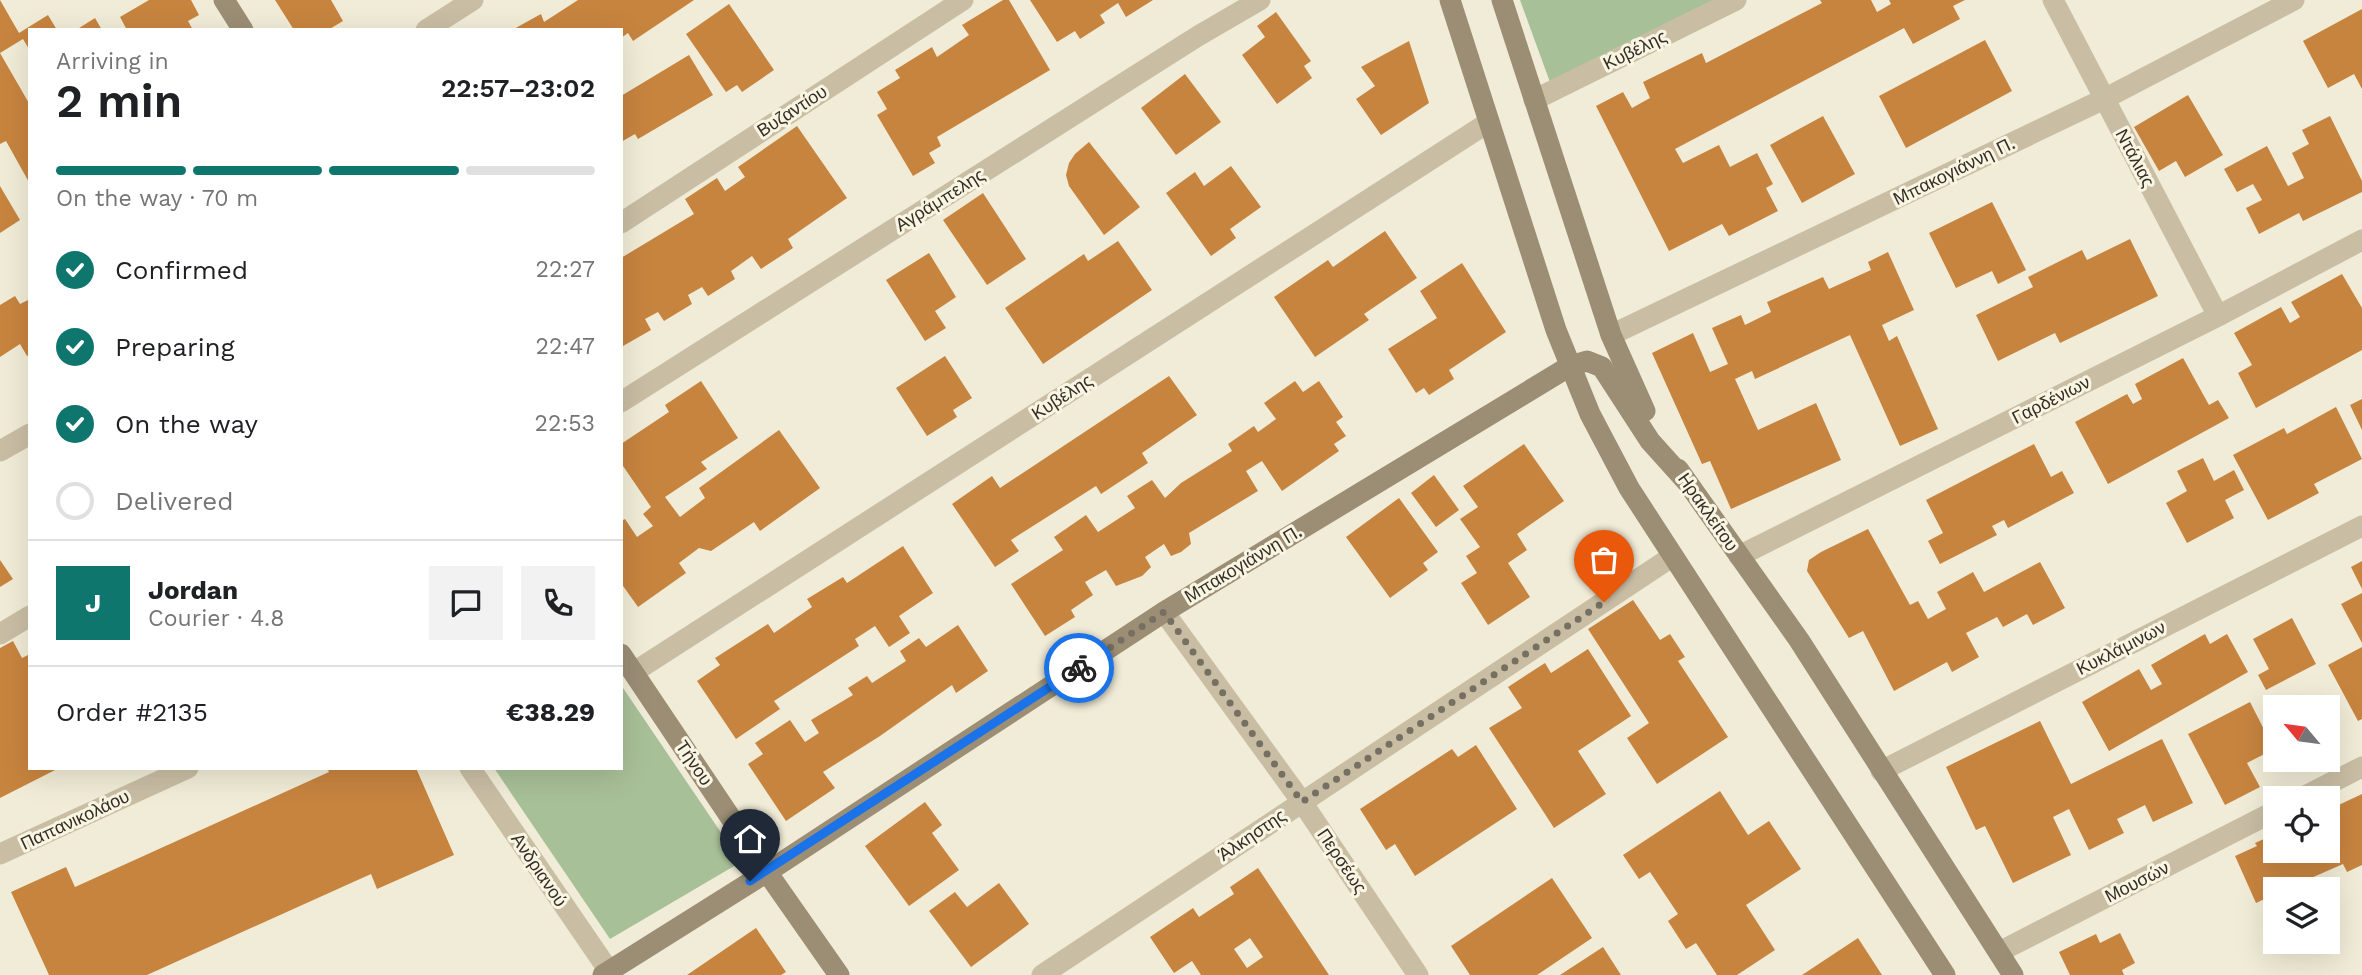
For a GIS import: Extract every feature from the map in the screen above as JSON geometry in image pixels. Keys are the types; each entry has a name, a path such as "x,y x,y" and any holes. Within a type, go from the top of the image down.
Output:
{"main road":[{"path":"224,0 242,28"},
{"path":"1450,0 1556,330 1590,414 1629,488 1945,975"},
{"name":"Ηρακλείτου","path":"1502,0 1611,335 1634,389 1673,463 1799,640 2013,975"},
{"path":"1570,366 1587,362 1602,367 1650,441 1686,481"},
{"name":"Μπακογιάννη Π.","path":"606,973 767,872 1164,612 1570,366"},
{"name":"Τήνου","path":"623,657 839,975"}],"street":[{"path":"429,28 473,0"},
{"name":"Βυζαντίου","path":"623,222 963,0"},
{"name":"Αγράμπελης","path":"623,401 1198,36 1260,0"},
{"name":"Κυβέλης","path":"1534,100 1736,0"},
{"name":"Ντάλιας","path":"2053,0 2218,316"},
{"name":"Μπακογιάννη Π.","path":"1611,335 2104,99 2294,0"},
{"name":"Κυβέλης","path":"634,672 1489,122"},
{"name":"Γαρδένιων","path":"1739,556 2218,316 2362,240"},
{"path":"0,451 28,435"},
{"name":"Κυκλάμινων","path":"1881,771 2362,526"},
{"name":"Άλκηστης","path":"1042,975 1673,556"},
{"name":"Περσέως","path":"1164,612 1302,802 1418,975"},
{"path":"0,634 28,617"},
{"path":"2325,786 2362,767"},
{"name":"Παπανικολάου","path":"0,854 184,770"},
{"name":"Ανδριανού","path":"471,770 606,973"},
{"name":"Μουσών","path":"1998,952 2263,817"}],"green space":[{"path":"1520,0 1721,0 1551,85"},
{"path":"623,688 741,862 610,939 495,770 623,770"}],"building":[{"path":"0,0 19,33 48,15 56,28 28,28 28,48 23,39 0,53"},
{"path":"149,0 191,0 199,15 188,21 192,28 126,28 120,17"},
{"path":"275,0 331,0 343,21 331,28 293,28"},
{"path":"578,0 694,0 633,41 628,33 623,37 623,28 516,28 541,14 544,22"},
{"path":"1003,0 1009,0 1050,70 937,137 941,146 929,153 935,163 913,176 877,115 887,109 877,92 900,78 895,70 932,47 937,57 969,35 962,25"},
{"path":"1030,0 1153,0 1126,17 1118,3 1100,15 1105,23 1080,39 1075,31 1057,42"},
{"path":"1820,0 1871,0 1877,12 1891,4 1889,0 1965,0 1953,6 1960,19 1913,44 1904,28 1675,149 1683,163 1719,145 1730,167 1757,153 1773,184 1766,188 1778,211 1729,236 1722,224 1669,251 1596,106 1623,92 1632,108 1650,98 1643,82 1702,53 1706,63 1822,3"},
{"path":"729,4 774,70 742,92 737,85 726,92 686,34"},
{"path":"2362,9 2362,89 2354,74 2328,88 2303,41"},
{"path":"1276,12 1311,61 1304,66 1312,78 1277,104 1242,55 1265,37 1257,26"},
{"path":"95,18 101,28 79,28"},
{"path":"1985,40 2012,91 1906,148 1879,96"},
{"path":"1409,41 1429,103 1381,135 1356,99 1375,86 1361,67"},
{"path":"0,53 28,102 28,180 6,141 0,144"},
{"path":"689,55 713,95 638,139 635,134 623,141 623,95"},
{"path":"1185,74 1221,122 1176,155 1141,108"},
{"path":"2188,95 2223,155 2185,177 2176,161 2159,171 2134,127"},
{"path":"1823,116 1855,174 1802,203 1770,145"},
{"path":"2330,116 2362,181 2362,192 2303,221 2299,213 2259,234 2246,208 2262,200 2253,184 2237,192 2224,169 2267,146 2288,186 2304,178 2292,153 2309,144 2302,130"},
{"path":"797,126 847,198 788,239 793,248 761,269 752,256 731,271 735,279 708,296 702,287 688,295 692,304 664,321 658,312 645,319 651,330 623,346 623,257 694,214 685,199 717,178 725,191 745,177 738,167"},
{"path":"1089,142 1140,207 1104,235 1069,186 1066,175 1075,154"},
{"path":"1231,166 1261,207 1230,229 1236,238 1211,256 1166,193 1195,172 1204,186"},
{"path":"0,186 20,220 0,233"},
{"path":"983,193 1026,259 987,285 943,220"},
{"path":"1992,202 2026,270 1998,284 1992,271 1956,288 1929,233"},
{"path":"1385,231 1417,278 1364,314 1369,320 1315,357 1274,297 1328,260 1333,267"},
{"path":"2130,239 2158,296 2060,343 2055,333 1998,361 1976,315 2033,287 2028,277 2082,250 2087,260"},
{"path":"1118,241 1152,290 1043,364 1005,308 1084,254 1088,261"},
{"path":"1888,252 1914,310 1882,325 1889,341 1897,336 1938,429 1900,446 1850,335 1755,379 1752,371 1735,379 1758,430 1816,403 1841,460 1731,509 1710,461 1702,464 1652,353 1693,333 1710,372 1728,364 1712,328 1741,315 1745,325 1771,312 1767,302 1823,277 1829,289 1871,270 1868,262"},
{"path":"929,253 956,297 935,311 946,328 925,341 886,280"},
{"path":"1462,263 1506,332 1449,370 1454,379 1429,395 1424,388 1416,393 1388,349 1437,318 1420,291"},
{"path":"2342,274 2362,308 2362,350 2256,408 2238,373 2252,365 2234,333 2281,307 2290,323 2300,317 2291,302"},
{"path":"15,296 20,304 28,300 28,356 20,344 0,357 0,305"},
{"path":"945,356 972,398 953,410 957,417 927,436 896,388"},
{"path":"2183,358 2209,405 2218,400 2229,418 2108,484 2075,422 2127,394 2133,404 2142,399 2135,384"},
{"path":"1169,376 1197,415 1142,453 1148,463 1101,494 1096,486 1011,540 1019,551 995,567 952,504 992,476 1000,488"},
{"path":"701,381 738,438 701,462 707,469 665,497 680,517 705,498 699,488 779,430 820,488 760,531 754,522 711,551 699,548 679,563 686,573 638,607 623,586 623,520 625,519 637,537 653,526 643,514 651,507 623,466 623,443 669,412 665,405"},
{"path":"1295,381 1303,392 1319,381 1343,417 1336,422 1346,436 1334,444 1339,451 1282,491 1262,461 1246,471 1258,491 1189,533 1191,544 1181,552 1171,556 1164,544 1145,557 1151,567 1142,576 1116,586 1106,570 1085,582 1093,595 1071,610 1075,617 1045,636 1011,584 1063,550 1054,537 1086,515 1098,532 1135,508 1127,496 1152,480 1165,498 1181,483 1232,451 1228,444 1254,426 1258,432 1276,419 1264,403"},
{"path":"2362,399 2362,430 2350,405"},
{"path":"2336,407 2362,459 2314,484 2319,493 2268,520 2233,455 2284,428 2287,434"},
{"path":"1524,444 1564,501 1517,534 1527,550 1508,563 1530,597 1488,625 1461,583 1477,573 1466,556 1480,547 1460,519 1478,507 1463,486"},
{"path":"2034,444 2051,477 2062,471 2074,493 2008,528 2004,520 1992,526 1997,535 1940,564 1928,541 1943,533 1926,500"},
{"path":"2203,458 2214,481 2234,470 2244,490 2225,500 2234,518 2187,543 2166,503 2187,491 2177,471"},
{"path":"1434,475 1459,510 1436,527 1411,493"},
{"path":"1399,498 1438,552 1423,563 1428,570 1390,598 1346,537"},
{"path":"1868,529 1910,605 1918,601 1928,619 1946,609 1937,592 1973,572 1984,592 2040,562 2065,608 2033,625 2027,614 2003,627 1997,617 1966,633 1979,657 1952,672 1947,662 1894,691 1863,631 1849,638 1807,571 1809,560"},
{"path":"903,546 933,593 899,616 910,633 889,647 875,626 855,639 859,646 774,701 780,709 736,739 697,681 720,665 715,658 768,624 774,633 812,607 807,599 843,577 847,583"},
{"path":"0,560 13,579 0,587"},
{"path":"2362,561 2362,589 2351,567"},
{"path":"2362,593 2362,643 2341,604"},
{"path":"1633,600 1660,640 1670,634 1685,657 1678,661 1728,737 1657,784 1627,738 1649,723 1588,629"},
{"path":"2292,618 2316,664 2266,690 2258,675 2269,669 2253,639"},
{"path":"958,625 988,671 956,693 952,685 823,772 835,788 786,821 748,764 763,754 755,743 790,720 805,742 819,733 811,720 853,695 848,688 867,676 872,683 906,661 900,651 919,638 926,647"},
{"path":"2205,634 2210,644 2227,634 2248,672 2109,751 2082,702 2139,669 2151,690 2162,684 2151,665"},
{"path":"13,641 22,658 28,655 28,770 55,770 0,798 0,648"},
{"path":"2362,647 2362,719 2358,721 2328,665"},
{"path":"1588,649 1631,716 1578,751 1606,794 1554,828 1489,728 1522,708 1508,687 1545,663 1551,673"},
{"path":"2250,702 2263,727 2263,755 2247,763 2260,787 2225,805 2188,734"},
{"path":"2040,721 2071,784 2162,739 2193,803 2153,822 2145,805 2117,819 2124,833 2089,850 2069,809 2053,817 2071,855 2013,883 1985,826 1976,830 1946,767"},
{"path":"1476,745 1517,809 1415,876 1395,844 1386,850 1360,809 1452,749 1458,757"},
{"path":"328,770 417,770 454,855 377,889 371,874 147,975 49,975 11,892 66,867 75,887 329,772"},
{"path":"1720,791 1748,835 1769,821 1801,869 1746,905 1775,950 1737,975 1717,975 1696,943 1686,949 1668,921 1678,914 1650,872 1639,879 1623,855"},
{"path":"2362,794 2362,865 2347,872 2343,864 2313,877 2263,877 2263,900 2256,903 2235,856 2257,846 2255,843 2263,839 2263,863 2340,863 2340,804"},
{"path":"925,802 942,825 932,833 959,870 909,906 865,846"},
{"path":"1258,868 1329,975 1201,975 1192,961 1174,973 1150,937 1193,908 1199,917 1234,894 1230,887","holes":["1250,938 1263,957 1247,968 1234,949"]},
{"path":"1552,878 1592,938 1537,975 1470,975 1451,946"},
{"path":"999,883 1029,924 971,967 929,911 955,892 967,907"},
{"path":"756,928 786,972 781,975 687,975"},
{"path":"2120,933 2135,963 2122,970 2124,975 2070,975 2059,952 2096,934 2100,943"},
{"path":"1858,938 1882,975 1802,975"},
{"path":"1603,947 1621,975 1560,975"}],"way so far":[{"path":"1079,668 1164,612 1302,802 1604,602"}],"route":[{"path":"750,881 1079,668"}]}
